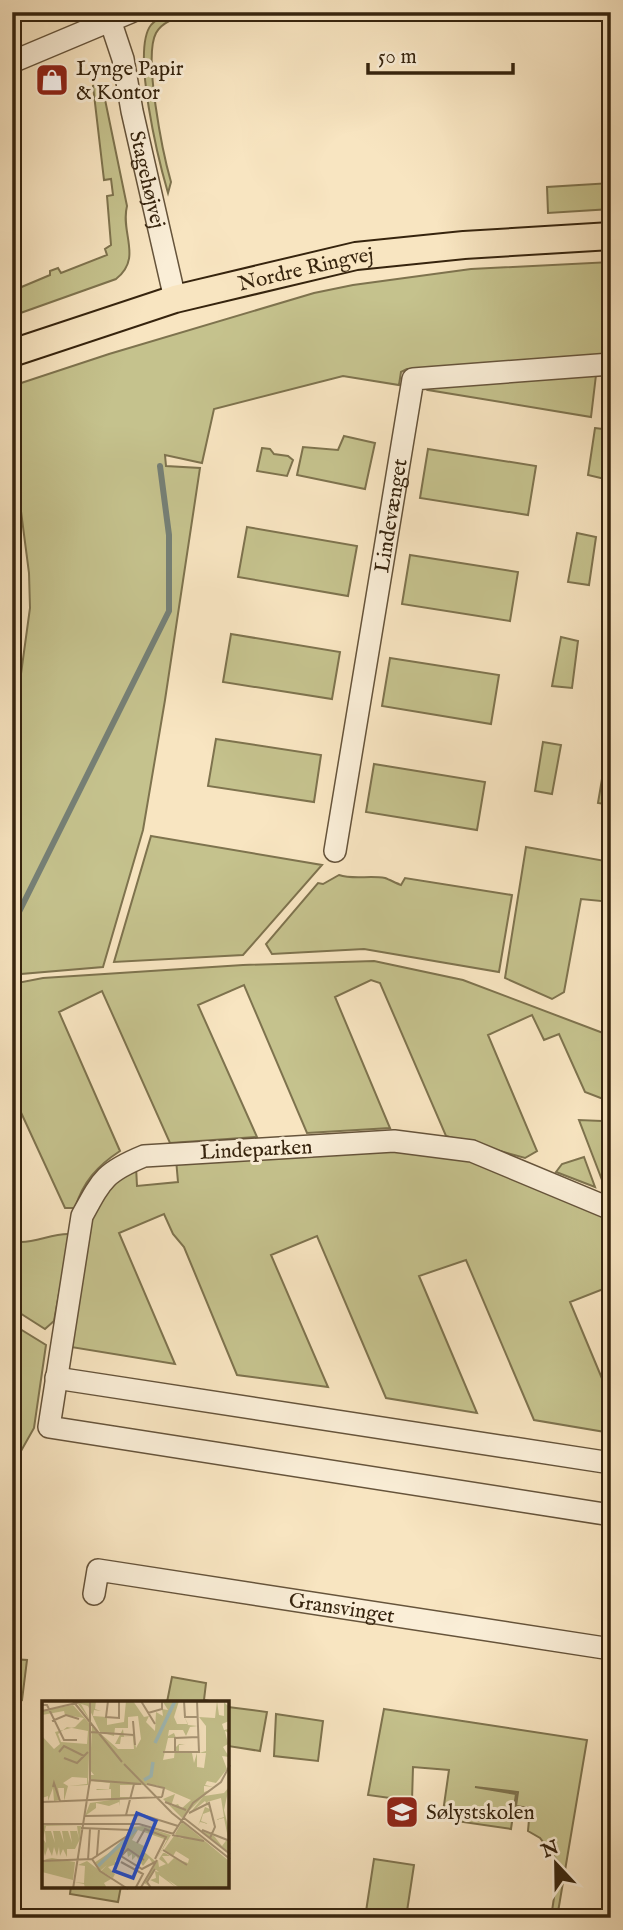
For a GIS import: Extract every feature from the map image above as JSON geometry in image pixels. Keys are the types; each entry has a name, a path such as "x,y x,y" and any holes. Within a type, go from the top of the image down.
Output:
{"main road":[{"name":"Nordre Ringvej","path":"12,353 175,299 356,256 464,245 611,236"}],"street":[{"path":"12,62 131,12"},
{"name":"Stagehøjvej","path":"110,20 123,59 132,111 175,299"},
{"name":"Lindevænget","path":"335,851 412,379 611,365"},
{"name":"Lindeparken","path":"611,1209 472,1151 394,1141 144,1156 117,1167 98,1186 82,1216 49,1427 611,1515"},
{"path":"55,1378 611,1464"},
{"name":"Gransvinget","path":"94,1594 98,1570 611,1649"}],"shaded area":[{"path":"169,12 198,12 164,24 156,33 153,45 156,106 171,182 168,193 149,107 144,57 146,38 151,25"},
{"path":"102,85 127,206 130,254 128,263 116,279 12,316 12,291 50,275 50,271 58,268 61,273 107,255 105,249 111,245 107,196 113,195 111,179 104,180 93,86"},
{"path":"611,183 611,209 548,213 547,187"},
{"path":"611,262 611,357 407,369 401,372 399,385 343,376 214,409 202,463 165,455 166,466 200,468 143,830 103,967 21,974 12,979 12,715 17,703 30,608 29,573 12,442 12,386 314,293 471,269"},
{"path":"596,375 591,417 428,390 432,386"},
{"path":"595,428 611,430 605,479 588,475"},
{"path":"344,436 375,443 365,489 297,475 303,447 338,450"},
{"path":"262,448 293,460 287,476 257,471"},
{"path":"428,449 536,466 528,515 420,498"},
{"path":"247,527 357,546 348,596 238,577"},
{"path":"577,533 596,537 589,585 568,582"},
{"path":"410,555 518,572 510,621 402,604"},
{"path":"231,634 340,652 332,699 223,682"},
{"path":"561,637 578,641 572,688 552,686"},
{"path":"390,658 499,675 491,724 382,706"},
{"path":"216,739 321,755 314,802 208,786"},
{"path":"543,742 561,745 552,794 535,791"},
{"path":"606,755 611,756 611,805 598,803"},
{"path":"374,764 485,782 477,830 366,812"},
{"path":"151,836 322,865 243,955 114,962"},
{"path":"526,847 611,862 611,902 581,899 564,992 552,999 505,978"},
{"path":"339,875 385,878 401,885 405,878 512,895 499,972 364,949 272,954 266,944 318,883 323,884"},
{"path":"374,961 463,980 611,1036 611,1102 585,1092 559,1034 544,1040 532,1015 488,1035 537,1151 525,1158 446,1136 380,983 371,980 335,997 390,1128 307,1133 244,985 198,1005 257,1137 170,1143 102,991 59,1012 120,1151 92,1175 75,1208 65,1208 12,1093 12,984 43,978 243,965"},
{"path":"611,1107 611,1194 607,1193 579,1120 602,1121"},
{"path":"394,1147 469,1160 611,1217 611,1286 570,1302 611,1400 611,1433 534,1420 466,1260 419,1276 477,1413 386,1398 317,1236 271,1255 328,1387 237,1375 184,1247 173,1234 164,1214 119,1233 175,1364 71,1347 87,1232 100,1196 136,1166 137,1186 178,1182 176,1159"},
{"path":"584,1157 595,1187 556,1172 562,1164"},
{"path":"12,1222 21,1242 70,1234 54,1321 45,1329 12,1308"},
{"path":"12,1324 46,1345 34,1428 12,1467"},
{"path":"12,1659 27,1660 22,1700 12,1698"},
{"path":"172,1677 206,1683 204,1700 210,1701 167,1701"},
{"path":"229,1707 267,1712 260,1751 229,1746"},
{"path":"384,1709 587,1740 557,1918 551,1918 559,1863 540,1838 528,1831 530,1808 516,1806 518,1792 475,1787 516,1794 511,1829 442,1819 449,1770 413,1767 412,1801 368,1795"},
{"path":"276,1714 323,1721 318,1761 274,1756"},
{"path":"374,1859 414,1865 406,1918 365,1918"},
{"path":"71,1888 121,1888 118,1902 70,1894"}],"waterway":[{"path":"12,926 169,611 169,535 160,466"}],"place":[{"name":"Lynge Papir & Kontor","path":"52,80"},
{"name":"Sølystskolen","path":"402,1812"}]}
